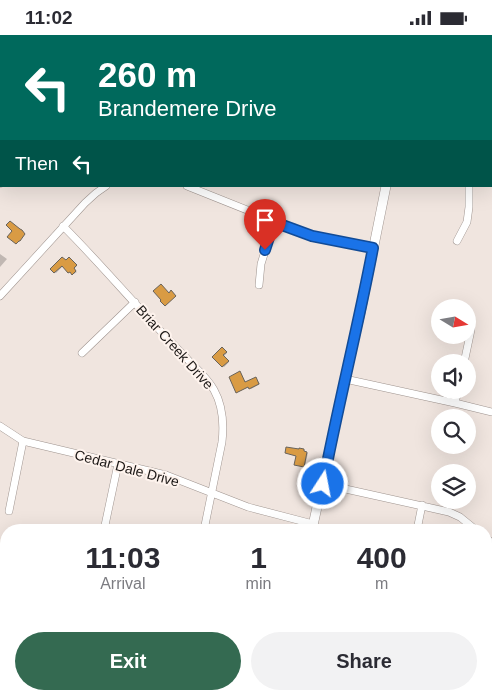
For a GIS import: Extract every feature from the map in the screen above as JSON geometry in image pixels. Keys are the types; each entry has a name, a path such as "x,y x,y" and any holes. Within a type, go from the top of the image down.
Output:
{"street":[{"path":"0,297 63,226 105,187"},
{"path":"189,187 312,236 373,248"},
{"path":"314,524 386,187"},
{"path":"457,241 467,222 469,187"},
{"path":"259,285 261,263 274,222"},
{"name":"Briar Creek Drive","path":"63,226 209,381 218,397 223,433 205,524"},
{"path":"82,353 135,302"},
{"path":"344,379 492,412"},
{"path":"455,403 456,399"},
{"name":"Cedar Dale Drive","path":"0,426 22,441 166,475 256,510 303,524"},
{"path":"9,511 22,441"},
{"path":"105,524 118,464"},
{"path":"323,484 449,512 469,524"},
{"path":"418,524 422,505"}],"building":[{"path":"10,221 25,234 16,244 7,237 12,231 6,225"},
{"path":"62,257 66,260 69,257 77,265 74,268 76,271 72,275 62,266 54,273 50,269"},
{"path":"161,284 169,293 171,290 176,296 165,306 153,291"},
{"path":"222,347 227,352 223,355 229,361 222,367 212,357"},
{"path":"240,371 245,382 256,377 259,384 236,393 229,377"},
{"path":"286,447 304,449 307,452 304,467 294,465 296,456 285,453"}],"route":[{"path":"265,250 274,222 312,236 373,248 323,484"}]}
